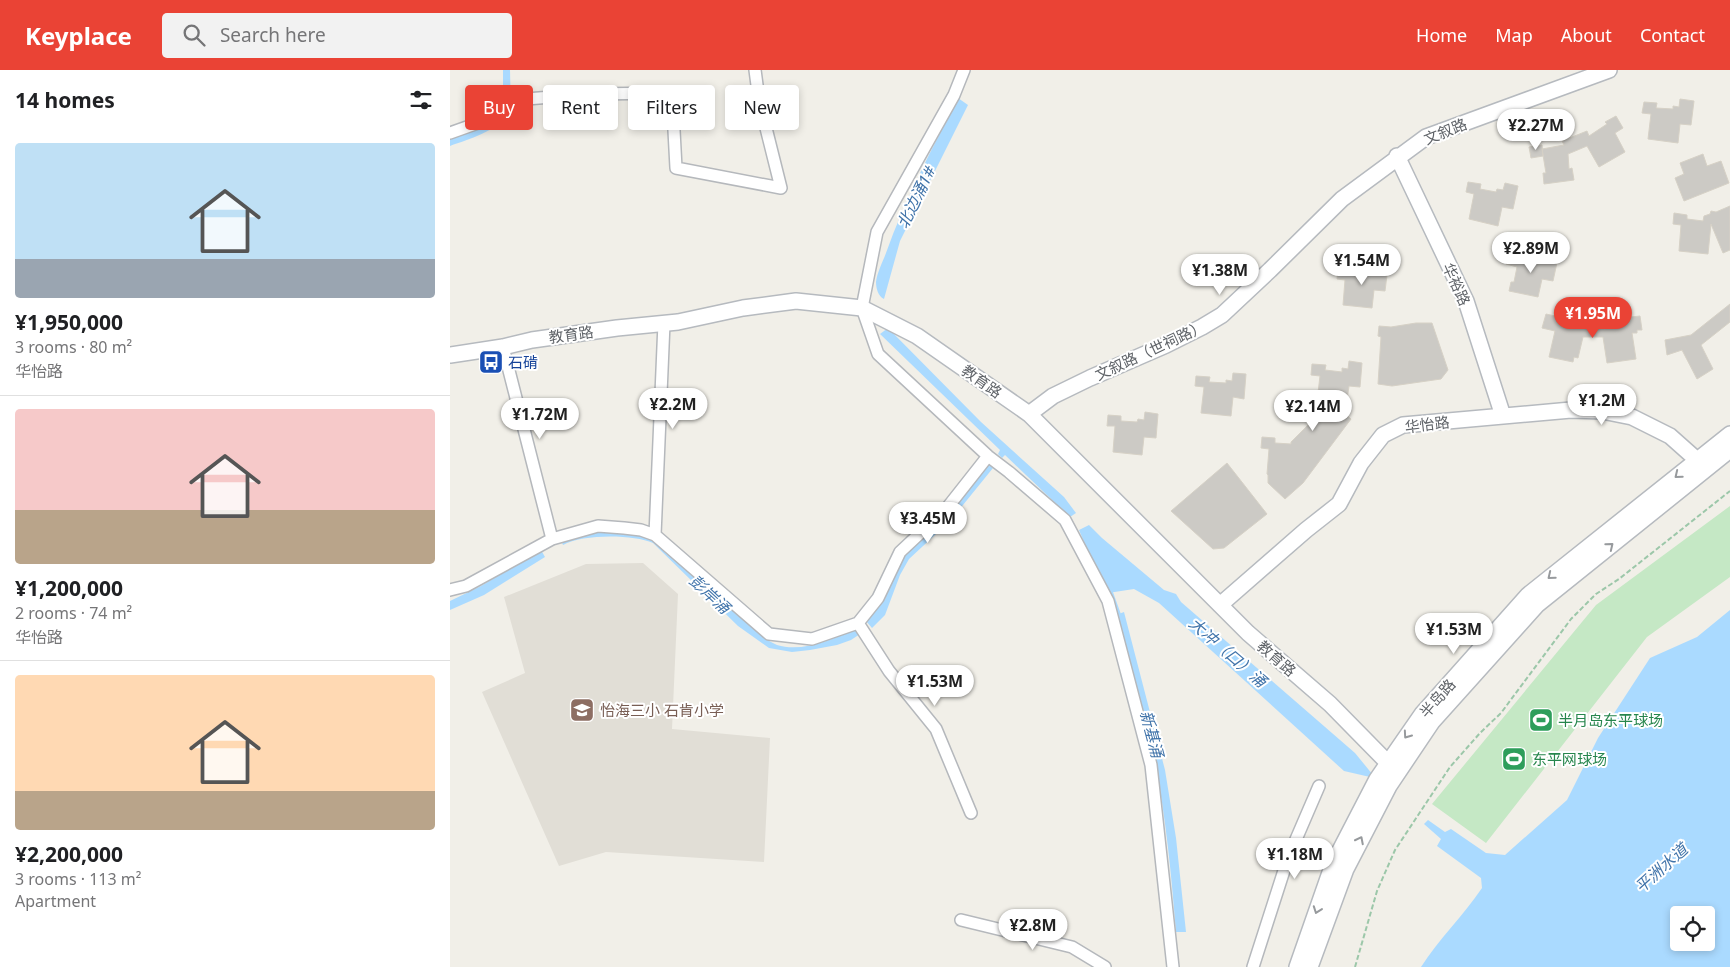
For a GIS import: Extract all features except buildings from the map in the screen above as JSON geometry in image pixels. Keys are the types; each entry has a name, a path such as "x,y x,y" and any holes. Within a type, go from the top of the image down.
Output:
{"street":[{"path":"450,133 478,123 514,100 589,94 672,93 676,168 780,188 759,100 756,70"},
{"path":"964,70 954,95 877,232 862,308 878,354 988,456 1065,520 1108,601 1151,765 1173,967"},
{"name":"文叙路","path":"1397,156 1426,137 1609,70"},
{"name":"文叙路（世祠路）","path":"1029,414 1053,396 1166,345 1222,315 1342,199 1397,156"},
{"name":"华裕路","path":"1397,156 1466,301 1503,416"},
{"name":"教育路","path":"450,355 503,347 541,338 678,322 743,308 796,301 862,308 918,336 1029,414 1248,633 1330,704 1388,764"},
{"path":"656,535 664,323"},
{"path":"503,347 552,539"},
{"name":"华怡路","path":"1220,605 1306,530 1339,504 1361,463 1383,435 1403,424 1571,410 1602,411 1632,417 1670,436 1696,460"},
{"name":"半岛路","path":"1297,967 1333,864 1377,779 1422,714 1528,595 1730,434"},
{"name":"半岛路","path":"1310,967 1346,869 1389,786 1432,722 1537,604 1730,450"},
{"path":"450,590 466,586 552,539 598,526 640,530 656,535 769,634 812,639 858,623 878,598 900,552 947,508 988,456"},
{"path":"858,623 889,671 936,729 971,813"},
{"path":"1253,967 1288,858 1319,786"},
{"path":"961,920 1072,947 1105,967"}],"path":[{"path":"1355,967 1376,891 1395,850 1450,767 1480,732 1501,713 1571,619 1596,594 1619,579 1730,491"}],"shaded area":[{"name":"怡海三小 石肯小学","path":"643,563 678,594 672,729 770,738 764,862 606,852 559,866 482,692 525,673 504,597 586,564"}],"green space":[{"name":"半月岛东平球场","path":"1730,506 1730,577 1647,637 1486,843 1432,804 1596,605"}],"water":[{"path":"503,70 510,70 510,85 503,85"},
{"name":"北边涌1#","path":"958,98 968,105 900,241 884,299 876,287 879,271 910,194"},
{"path":"466,130 490,130 450,146 450,138"},
{"path":"888,328 981,422 1064,497 1076,513 1070,517 1005,455 1002,458 998,454 1000,450 880,334"},
{"path":"989,465 993,468 950,521 909,559 900,575 885,615 872,628 866,621 885,599 901,557 951,510"},
{"name":"大冲（口）涌","path":"1089,525 1164,590 1176,594 1181,602 1355,753 1373,775 1370,777 1344,771 1159,603 1134,589 1108,593 1103,587 1079,530"},
{"name":"彭岸涌","path":"595,533 640,533 666,548 763,637 777,645 797,647 818,644 857,628 860,634 851,640 837,645 810,650 792,652 769,648 738,626 653,543 633,538 608,536 572,541 563,545 561,540 570,536"},
{"path":"541,550 545,557 484,595 450,610 450,601 481,586"},
{"name":"平洲水道","path":"1730,610 1730,967 1421,967 1482,888 1481,878 1437,846 1441,839 1424,824 1428,820 1445,832 1451,829 1486,853 1505,855 1567,800 1598,738 1650,658 1697,637"},
{"path":"1124,612 1165,770 1176,838 1186,932 1176,932 1167,839 1157,770 1144,714 1116,615"}],"waterway":[{"name":"新基涌","path":"1111,591 1120,616"}],"place":[{"name":"石𬒔","path":"491,362"},
{"name":"怡海三小 石肯小学","path":"582,710"},
{"name":"半月岛东平球场","path":"1541,720"},
{"name":"东平网球场","path":"1514,759"}]}
